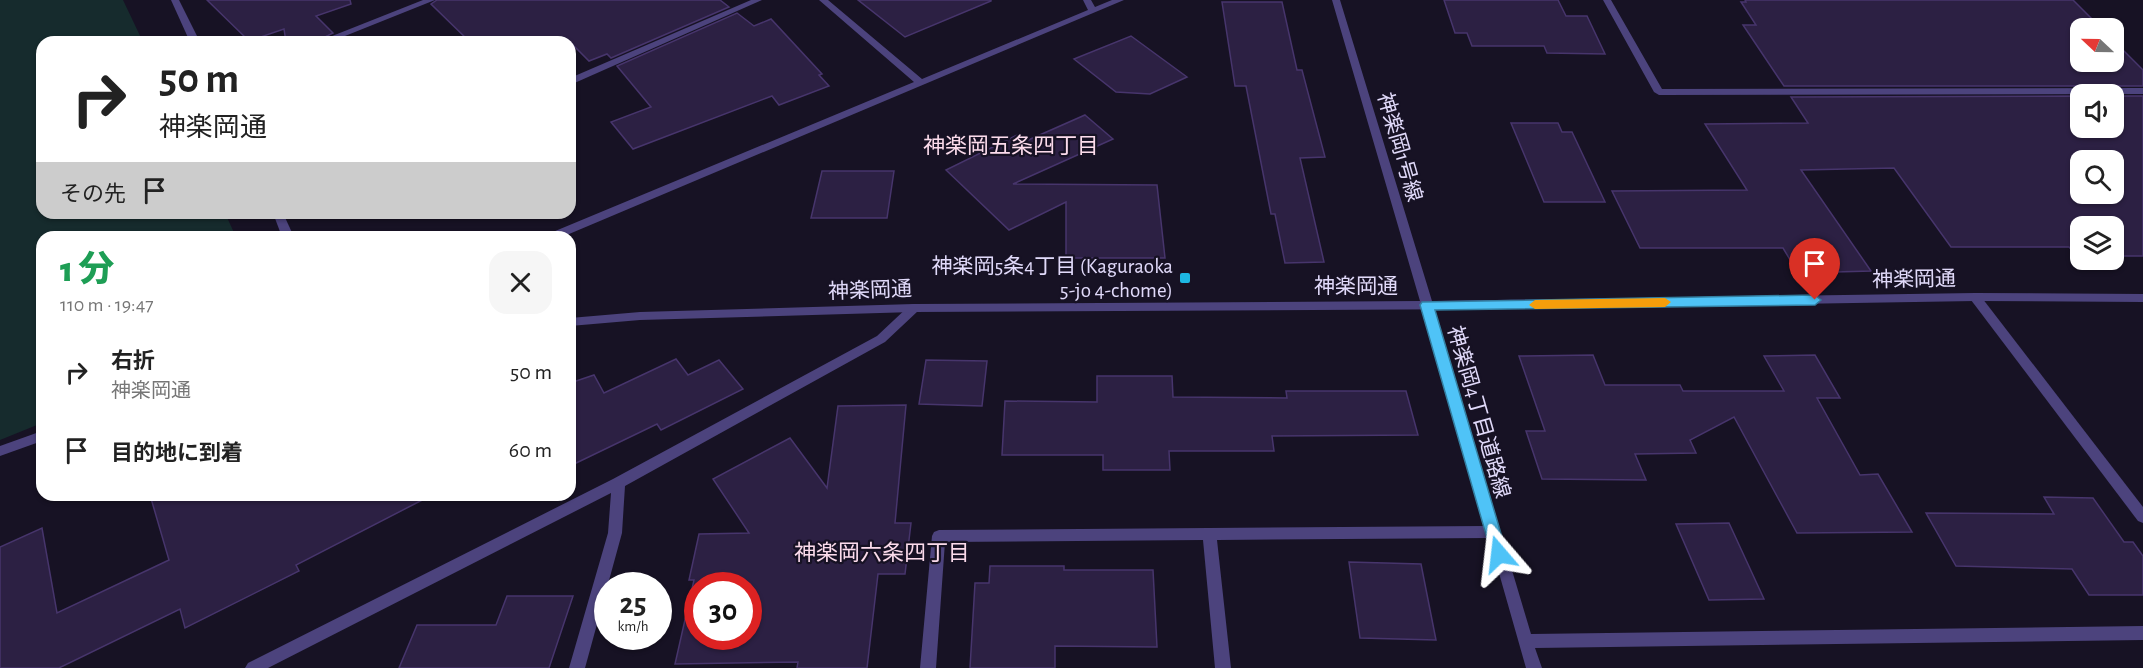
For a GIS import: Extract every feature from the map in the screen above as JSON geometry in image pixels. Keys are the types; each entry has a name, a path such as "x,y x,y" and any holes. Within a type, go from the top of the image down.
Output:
{"street":[{"path":"174,0 192,36"},
{"path":"338,36 431,0"},
{"path":"576,79 758,0"},
{"path":"824,0 921,82"},
{"path":"1087,0 1093,11"},
{"path":"566,231 1120,0"},
{"name":"神楽岡1号線","path":"1336,0 1426,305"},
{"path":"1607,0 1659,92 2143,91"},
{"path":"1975,297 2143,517"},
{"name":"神楽岡通","path":"576,321 640,316 914,308 1426,305 1975,297 2143,298"},
{"name":"神楽岡4丁目道路線","path":"1426,305 1534,668"},
{"path":"253,668 618,483 881,339 914,308"},
{"path":"0,451 36,438"},
{"path":"577,668 615,533 618,483"},
{"path":"928,668 939,536 1210,536 1492,532"},
{"path":"1210,536 1223,668"},
{"path":"1526,641 2143,633"}],"green space":[{"path":"0,0 123,0 140,36 36,36 36,219 228,219 233,231 36,231 36,425 0,440"}],"building":[{"path":"207,0 350,0 351,4 316,16 333,33 327,36 285,36 284,29 264,36 244,36"},
{"path":"437,0 720,0 729,7 611,58 607,54 589,61 576,48 576,36 464,36 431,4"},
{"path":"858,0 991,0 991,1 905,37"},
{"path":"1444,0 1558,0 1566,16 1587,16 1605,54 1547,53 1544,46 1472,46 1467,33 1455,33"},
{"path":"1745,0 2073,0 2091,18 2070,18 2070,72 2124,72 2124,51 2143,70 2143,86 2070,84 2070,86 1784,86 1743,25 1756,25 1741,2 1746,2"},
{"path":"1222,2 1282,2 1297,70 1302,70 1325,157 1300,158 1324,262 1285,263 1275,214 1271,214 1246,86 1235,86"},
{"path":"737,13 754,26 771,19 822,74 819,75 829,86 779,105 772,96 633,149 611,122 651,107 617,66"},
{"path":"1131,36 1187,77 1150,94 1116,92 1074,59"},
{"path":"2070,96 2070,138 2124,138 2124,96 2143,96 2143,256 2124,256 2124,216 2070,216 2070,248 1951,247 1894,168 1801,170 1871,271 1798,273 1783,248 1640,248 1612,191 1747,190 1705,124 1808,123 1791,97"},
{"path":"1085,115 1113,139 1013,184 1157,185 1165,258 1066,258 1066,202 1009,230 946,170 1019,134 1026,141"},
{"path":"1511,123 1558,123 1562,132 1572,132 1605,202 1544,202"},
{"path":"822,171 894,171 887,218 811,218"},
{"path":"1593,355 1605,385 1680,385 1683,391 1784,391 1764,356 1815,355 1840,398 1817,398 1860,475 1878,474 1912,532 1797,533 1734,417 1690,440 1696,453 1635,454 1646,480 1542,479 1526,431 1545,431 1519,356"},
{"path":"676,359 688,375 719,360 743,389 661,430 657,424 576,463 576,381 594,375 604,393"},
{"path":"926,360 987,361 982,406 919,404"},
{"path":"1097,376 1172,376 1173,397 1287,398 1286,391 1406,391 1418,435 1272,436 1274,451 1169,451 1170,470 1103,470 1103,455 1002,455 1005,401 1097,402"},
{"path":"906,405 895,523 911,523 905,574 878,574 867,668 797,668 798,662 675,664 684,624 684,650 762,650 762,572 691,572 699,534 749,533 713,479 790,438 827,488 838,406"},
{"path":"2044,497 2093,498 2124,542 2133,542 2143,556 2143,595 2089,595 2072,569 1956,566 1926,513 2054,514"},
{"path":"152,501 420,501 296,565 299,571 185,628 180,609 59,668 0,668 0,547 42,528 57,613 169,560"},
{"path":"1729,523 1764,599 1709,600 1676,524"},
{"path":"1349,562 1421,564 1436,640 1360,638"},
{"path":"990,566 1064,566 1064,570 1153,570 1157,647 1055,646 1055,668 970,668 975,583 989,583"},
{"path":"507,596 573,596 549,668 399,668 417,625 496,625"}],"slow traffic":[{"path":"1535,305 1665,302"}],"place":[{"name":"神楽岡5条4丁目 (Kaguraoka 5-jo 4-chome)","path":"1185,278"}],"district":[{"name":"神楽岡五条四丁目","path":"1011,145"},
{"name":"神楽岡六条四丁目","path":"882,552"}],"route":[{"path":"1499,554 1426,305 1815,300"}]}
